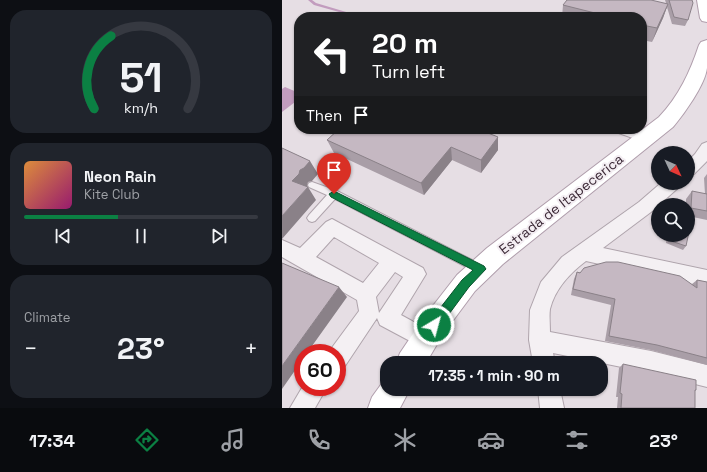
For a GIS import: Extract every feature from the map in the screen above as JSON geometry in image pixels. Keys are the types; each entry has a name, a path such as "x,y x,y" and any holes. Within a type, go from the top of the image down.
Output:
{"main road":[{"path":"704,0 707,18"},
{"name":"Estrada de Itapecerica","path":"414,356 466,283 481,269 495,256 666,122 680,104 694,81 707,45"},
{"path":"383,408 391,396"}],"street":[{"path":"695,164 705,155"},
{"path":"543,356 540,340 540,310 548,288 557,276 583,252 644,207 664,190"},
{"path":"302,259 332,227 416,274 387,318 425,339"},
{"path":"282,248 366,295"},
{"path":"583,252 707,279"},
{"path":"346,345 368,313 366,295 392,261"},
{"path":"540,340 651,362 707,376"},
{"path":"302,408 310,396"},
{"path":"549,396 552,408"}],"lane":[{"path":"630,134 644,139"},
{"path":"312,185 334,194 481,269"},
{"path":"312,218 334,194"}],"shaded area":[{"path":"285,87 294,91 294,103 282,112 282,89"}],"building":[{"path":"567,0 651,0 668,4 657,28 647,26 647,12 591,12 563,5"},
{"path":"669,0 692,0 693,3 688,20 674,17"},
{"path":"334,134 490,134 498,137 481,160 451,147 421,183 327,140"},
{"path":"282,148 310,161 300,170 299,174 292,181 308,187 282,216"},
{"path":"692,191 707,194 707,211 695,209 695,198 692,198"},
{"path":"674,242 687,242 686,246"},
{"path":"606,262 618,262 680,276 697,288 697,280 707,282 707,358 657,345 609,336 615,299 573,289 577,272 580,273 584,268"},
{"path":"282,263 339,287 298,344 294,344 294,349 282,366"},
{"path":"623,364 696,380 695,408 621,408 622,394 620,393"}],"waterway":[{"path":"310,0 315,4 343,12"}],"route":[{"path":"334,194 481,269 466,283 434,325"}]}
